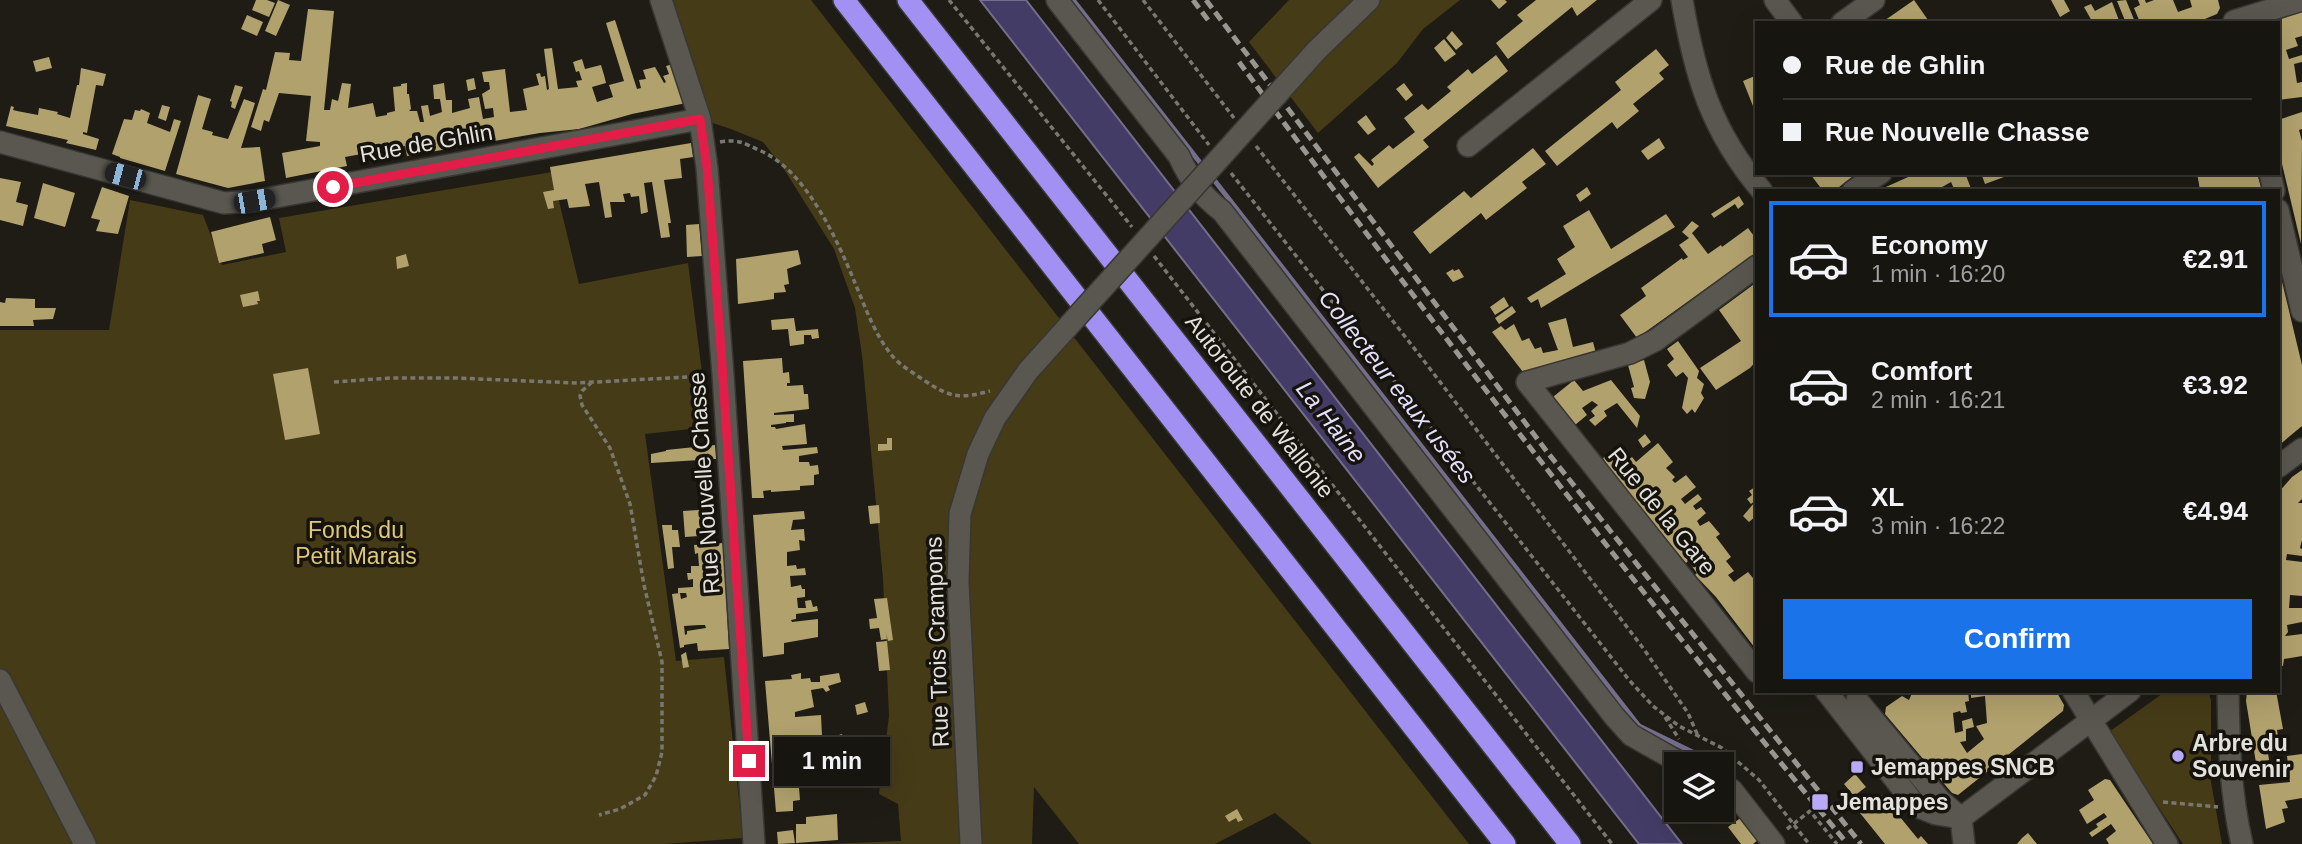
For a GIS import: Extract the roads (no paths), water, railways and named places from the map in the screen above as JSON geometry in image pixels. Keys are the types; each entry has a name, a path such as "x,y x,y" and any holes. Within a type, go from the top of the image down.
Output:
{"highway":[{"path":"844,0 1505,844"},
{"name":"Autoroute de Wallonie","path":"908,0 1570,844"}],"street":[{"name":"Rue Nouvelle Chasse","path":"661,0 700,119 704,144 723,375 754,844"},
{"path":"1057,0 1179,156 1185,170 1210,202 1222,211 1614,716 1631,735 1664,754"},
{"name":"Rue Trois Crampons","path":"971,844 958,582 960,514 978,454 995,418 1024,377 1317,50 1369,0"},
{"path":"1468,146 1651,0"},
{"path":"1682,0 1695,66 1710,110 1732,152 1760,189"},
{"path":"1775,0 1791,21"},
{"path":"1845,21 1874,0"},
{"path":"2231,0 2235,21"},
{"path":"2238,21 2302,0"},
{"name":"Rue de Ghlin","path":"0,142 224,203 254,201 700,119"},
{"path":"1856,189 1878,175"},
{"path":"2282,237 2302,311"},
{"name":"Rue de la Gare","path":"1755,267 1656,340 1630,354 1527,382 1755,669"},
{"path":"2280,466 2302,449"},
{"path":"0,680 85,844"},
{"path":"1832,693 1856,701 1916,806 1936,814 1961,818 2127,693"},
{"path":"2074,693 2167,844"},
{"path":"2228,693 2230,765 2234,808 2242,844"},
{"path":"1734,793 1774,844"},
{"path":"1961,818 1964,844"}],"water":[{"name":"La Haine","path":"980,0 1026,0 1682,844 1639,844"}],"waterway":[{"name":"Collecteur eaux usées","path":"1073,0 1205,169"},
{"name":"Collecteur eaux usées","path":"1211,176 1639,726 1692,752"}],"railway":[{"path":"1193,0 1208,20"},
{"path":"1206,0 1548,453 1861,844"},
{"path":"1239,62 1537,456 1845,841"}],"place":[{"name":"Arbre du Souvenir","path":"2178,756"},
{"name":"Jemappes SNCB","path":"1857,767"},
{"name":"Jemappes","path":"1820,802"}],"park label":[{"name":"Fonds du Petit Marais","path":"356,543"}]}
